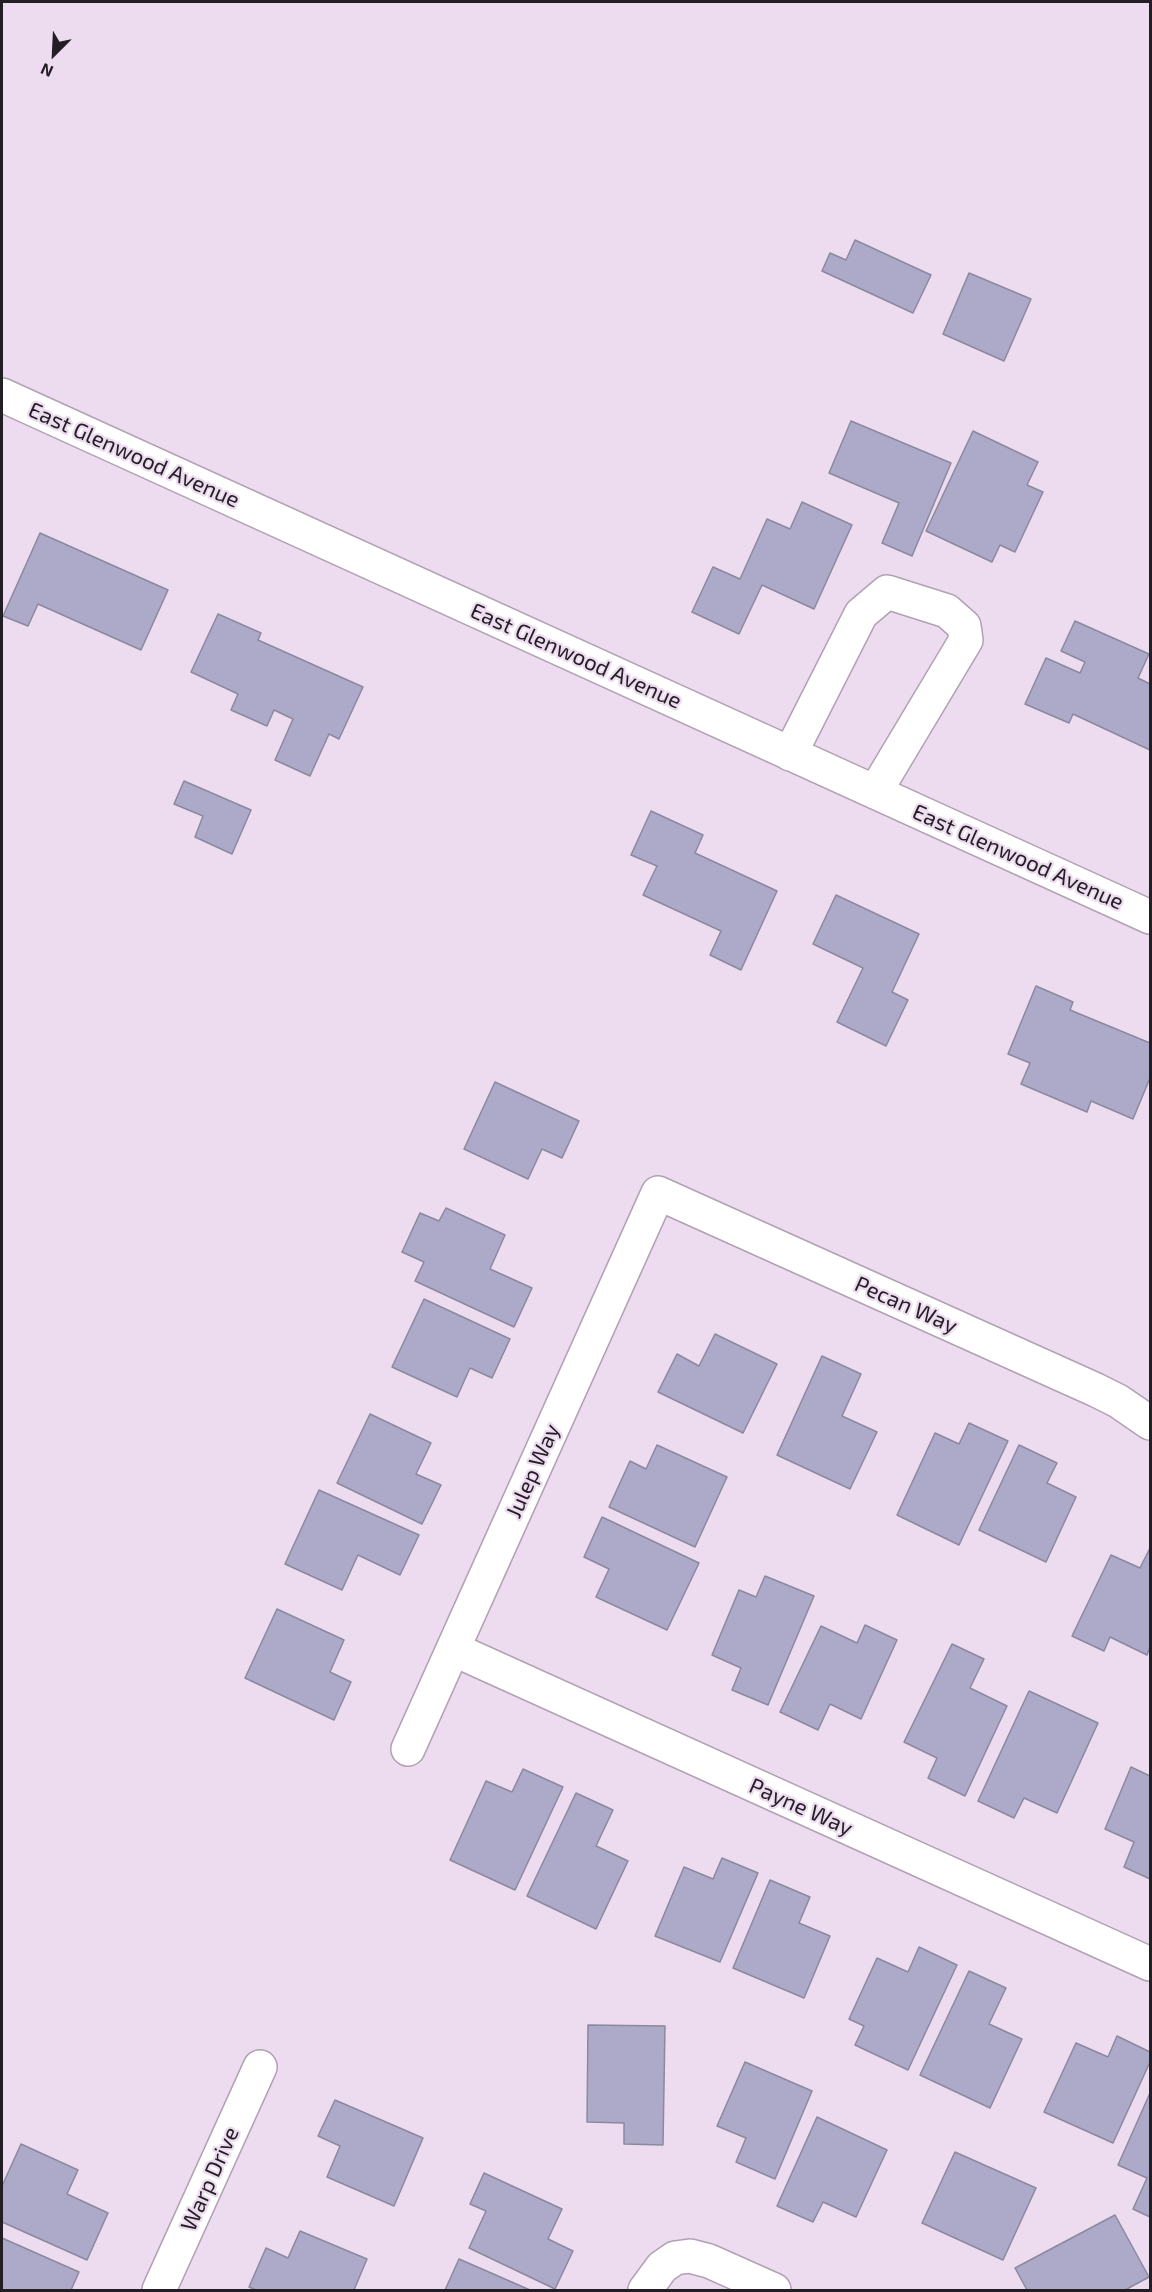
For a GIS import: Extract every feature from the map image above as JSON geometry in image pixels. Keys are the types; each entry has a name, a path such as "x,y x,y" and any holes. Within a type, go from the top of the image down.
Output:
{"street":[{"name":"East Glenwood Avenue","path":"2,395 1150,917"},
{"path":"790,754 861,614 886,592 947,611 964,626 966,640 875,792"},
{"name":"Pecan Way","path":"658,1193 1096,1390 1118,1401 1150,1423"},
{"name":"Julep Way","path":"408,1749 658,1193"},
{"name":"Payne Way","path":"453,1649 1150,1964"},
{"name":"Warp Drive","path":"159,2290 260,2067"},
{"path":"645,2290 662,2267 675,2258 690,2256 709,2261 774,2290"}],"building":[{"path":"855,240 931,275 913,313 822,271 830,253 846,260"},
{"path":"969,273 1031,299 1004,361 943,334"},
{"path":"851,421 951,463 912,556 882,543 899,503 829,473"},
{"path":"973,431 1038,462 1027,485 1043,492 1015,552 1000,545 992,562 926,531"},
{"path":"802,502 852,525 814,609 762,585 739,634 692,612 713,567 740,579 767,519 790,529"},
{"path":"40,533 168,590 141,650 38,604 28,626 3,616"},
{"path":"218,614 261,633 258,640 363,687 339,739 329,734 310,776 275,760 293,719 274,710 267,726 231,710 238,694 191,672"},
{"path":"1075,621 1149,654 1138,678 1150,684 1150,750 1073,714 1069,723 1025,704 1046,658 1080,673 1085,662 1061,651"},
{"path":"184,781 251,810 232,854 195,837 203,816 174,804"},
{"path":"651,811 703,835 695,853 777,891 741,970 710,955 721,931 643,895 657,866 631,855"},
{"path":"836,895 919,934 892,992 908,1000 886,1046 837,1022 863,968 813,944"},
{"path":"1036,986 1073,1002 1070,1010 1150,1043 1150,1078 1133,1119 1091,1101 1087,1112 1021,1084 1030,1063 1008,1054"},
{"path":"495,1082 579,1121 562,1158 542,1149 528,1179 464,1149"},
{"path":"446,1208 505,1235 490,1269 532,1288 514,1327 415,1281 424,1262 402,1252 420,1213 439,1221"},
{"path":"424,1299 510,1339 492,1378 470,1368 457,1397 392,1367"},
{"path":"715,1334 777,1364 743,1433 658,1392 677,1354 699,1366"},
{"path":"822,1356 861,1374 842,1416 877,1432 850,1489 777,1455"},
{"path":"370,1414 431,1443 416,1474 441,1485 422,1524 337,1483"},
{"path":"969,1423 1008,1441 959,1545 897,1515 935,1433 959,1444"},
{"path":"657,1445 727,1477 695,1547 609,1507 630,1461 646,1469"},
{"path":"1019,1445 1057,1463 1047,1483 1076,1497 1046,1562 979,1530"},
{"path":"319,1490 419,1535 400,1575 358,1555 342,1590 285,1564"},
{"path":"602,1517 699,1563 667,1630 596,1597 609,1569 584,1557"},
{"path":"1150,1548 1150,1647 1147,1655 1110,1637 1104,1651 1072,1636 1111,1555 1140,1568"},
{"path":"765,1576 814,1596 768,1705 732,1690 741,1668 712,1655 739,1590 756,1597"},
{"path":"277,1609 344,1640 330,1672 351,1682 334,1720 245,1678"},
{"path":"865,1625 897,1640 861,1719 830,1704 818,1730 780,1712 821,1626 857,1643"},
{"path":"952,1644 984,1659 970,1688 1007,1706 965,1796 928,1778 937,1758 904,1742"},
{"path":"1029,1691 1098,1723 1057,1813 1024,1798 1014,1818 978,1801"},
{"path":"1131,1767 1150,1776 1150,1879 1124,1867 1134,1842 1105,1829"},
{"path":"523,1769 563,1787 515,1890 450,1860 486,1781 512,1792"},
{"path":"576,1793 613,1810 596,1846 628,1861 596,1929 527,1896"},
{"path":"722,1858 758,1873 720,1962 655,1936 684,1867 713,1879"},
{"path":"770,1880 810,1897 799,1923 830,1936 804,1998 733,1968"},
{"path":"919,1947 957,1965 908,2070 855,2045 864,2026 849,2019 877,1958 908,1972"},
{"path":"969,1971 1006,1988 989,2024 1022,2039 990,2108 920,2075"},
{"path":"588,2025 665,2026 663,2145 624,2144 624,2123 587,2122"},
{"path":"1117,2036 1150,2052 1150,2062 1113,2143 1044,2112 1076,2043 1108,2057"},
{"path":"745,2062 812,2091 775,2179 736,2162 746,2138 717,2126"},
{"path":"1150,2093 1150,2217 1133,2209 1147,2178 1118,2165"},
{"path":"335,2100 423,2138 394,2206 327,2177 340,2146 318,2136"},
{"path":"817,2117 887,2150 856,2217 823,2202 813,2222 777,2206"},
{"path":"21,2144 78,2170 67,2194 108,2213 87,2260 2,2222 2,2186"},
{"path":"955,2152 1036,2188 1003,2260 922,2223"},
{"path":"484,2173 562,2209 548,2239 573,2251 555,2289 469,2248 486,2211 470,2204"},
{"path":"1115,2215 1149,2277 1125,2290 1027,2290 1015,2268"},
{"path":"300,2231 367,2259 354,2290 256,2290 249,2287 266,2248 288,2258"},
{"path":"2,2238 79,2272 71,2290 2,2290"},
{"path":"459,2259 530,2290 445,2290"}]}
